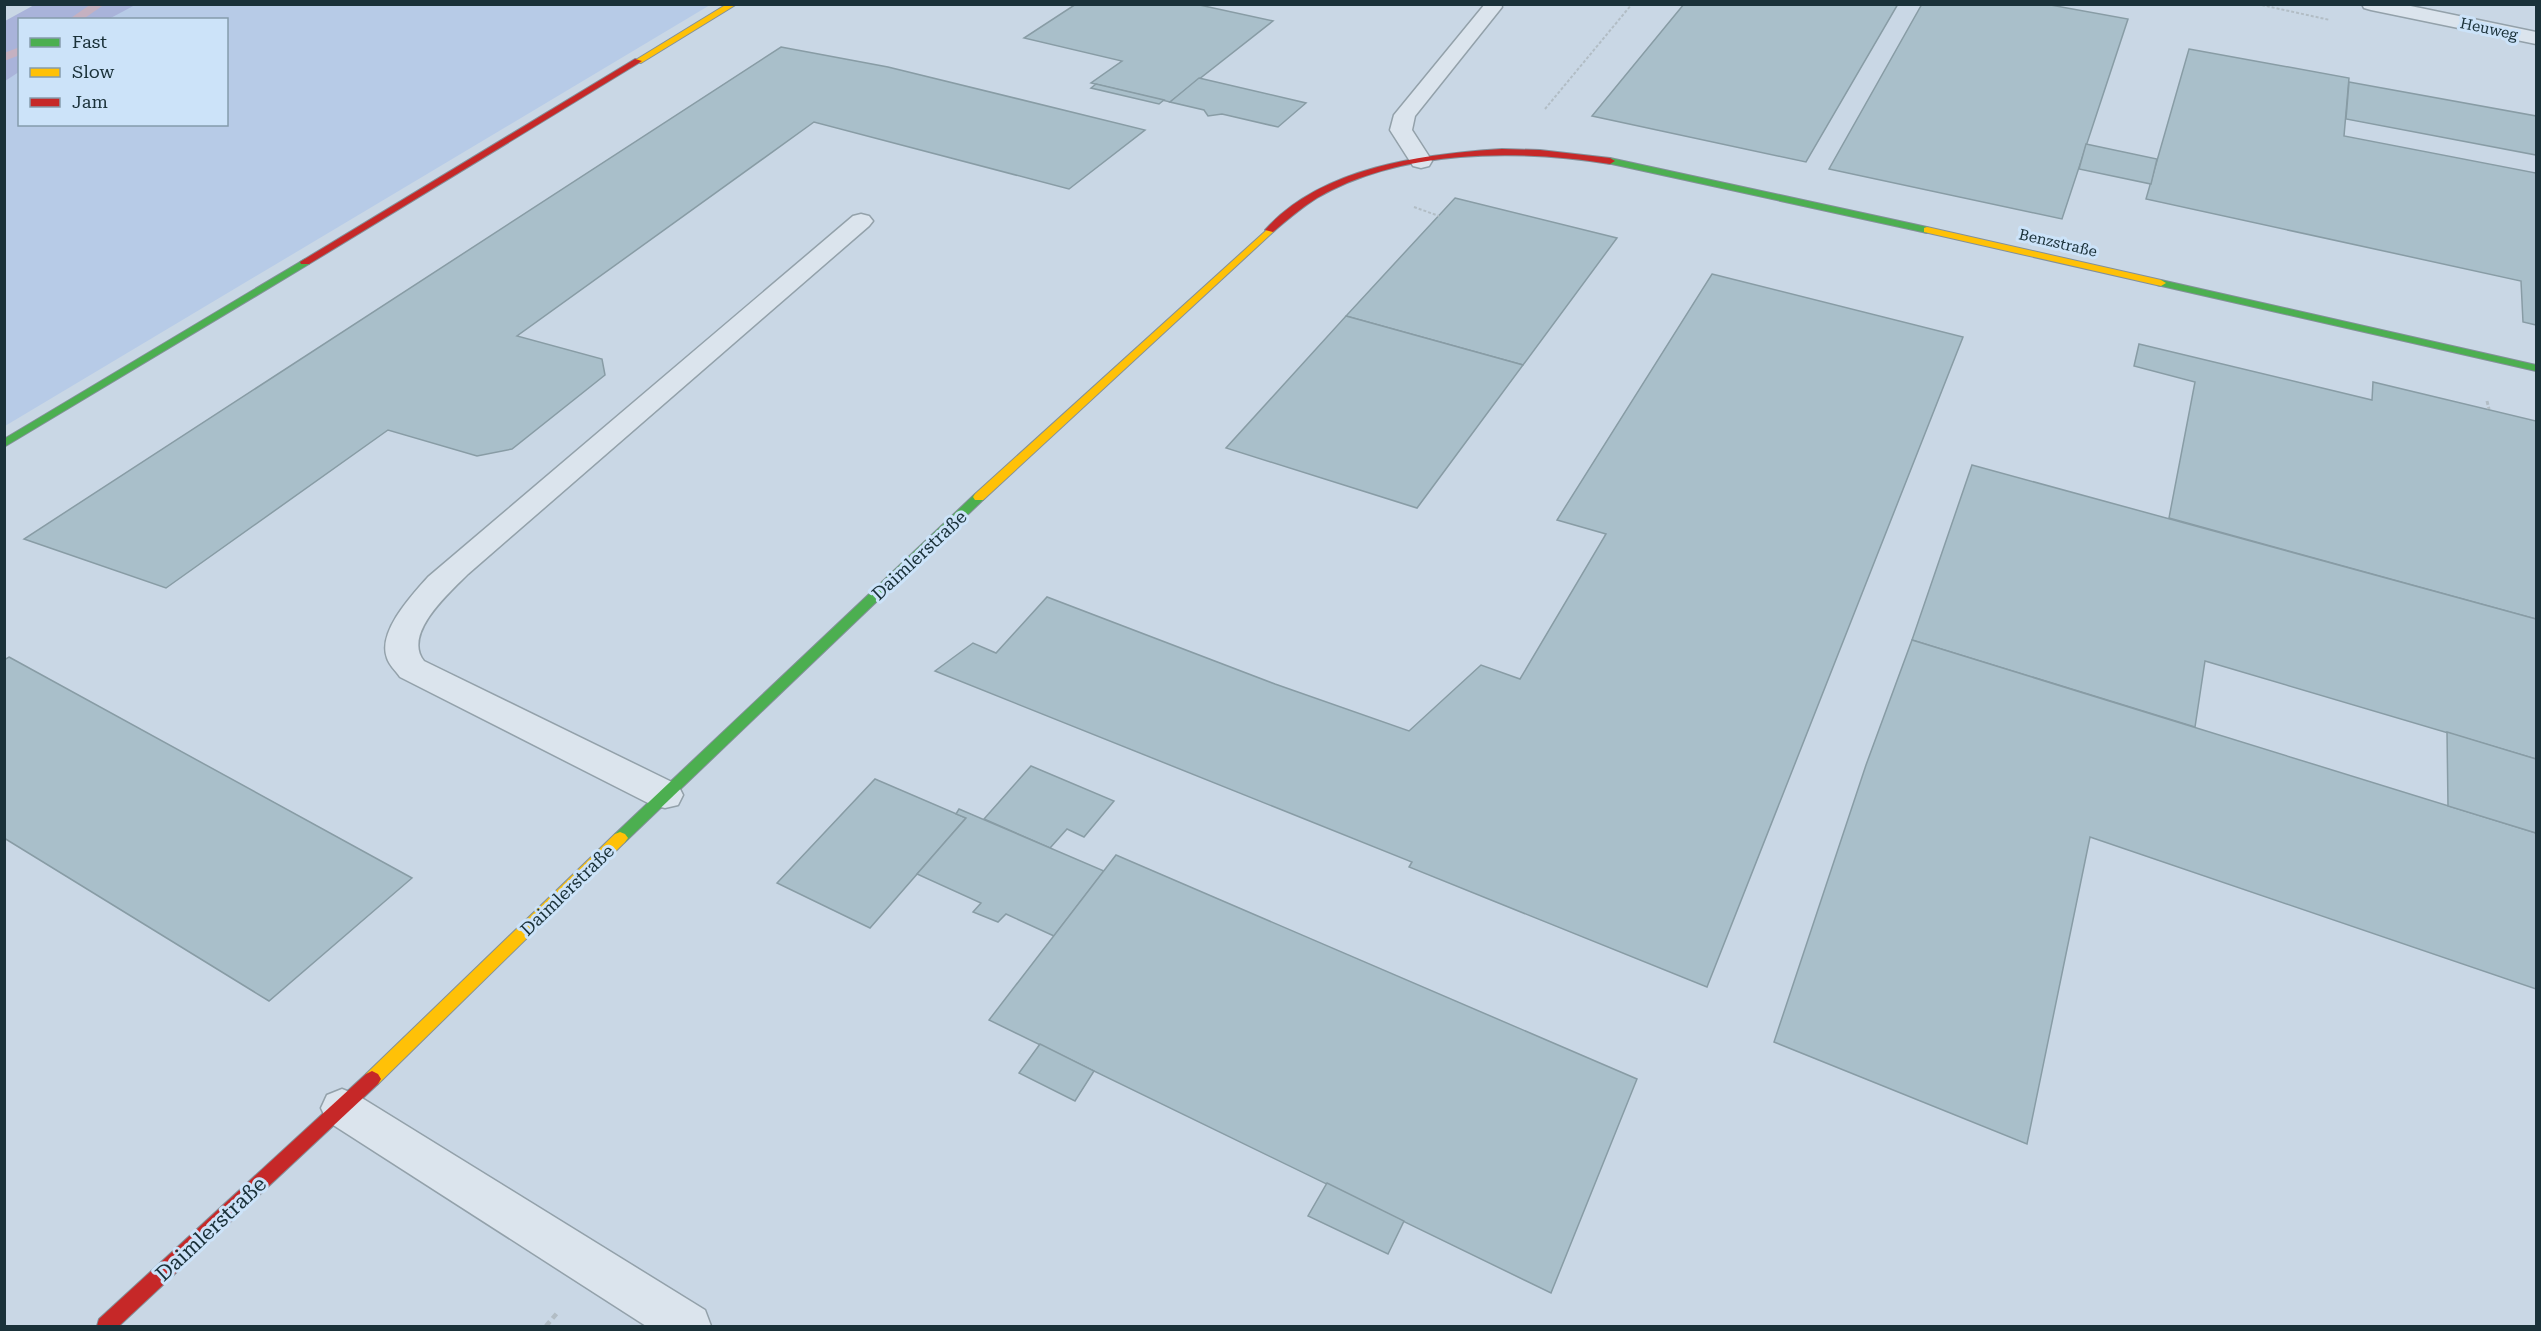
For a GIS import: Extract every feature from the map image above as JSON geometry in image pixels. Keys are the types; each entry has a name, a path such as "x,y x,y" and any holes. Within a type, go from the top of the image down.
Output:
{"street":[{"path":"4,444 733,4"},
{"name":"Heuweg","path":"2371,4 2536,39"},
{"path":"1421,160 1401,130 1405,116 1492,7"},
{"name":"Daimlerstraße","path":"106,1326 342,1108 665,795 943,531 1273,227 1321,192 1374,171 1455,155 1510,151 1572,153"},
{"name":"Benzstraße","path":"1572,153 1742,188 2536,368"},
{"path":"665,795 412,669 403,657 402,644 408,625 421,603 457,567 861,221"},
{"path":"342,1108 688,1326"}],"path":[{"path":"1510,151 1632,4"},
{"path":"2275,8 2278,4"}],"shaded area":[{"path":"36,4 135,4 111,18 18,18 18,73 5,81 5,21"},
{"path":"135,4 710,5 5,426 4,81 18,73 18,126 228,126 228,18 111,18"}],"building":[{"path":"1076,4 1195,4 1273,21 1170,102 1091,83 1122,61 1024,38"},
{"path":"1684,4 1898,4 1806,162 1592,116"},
{"path":"1922,4 2045,4 2128,19 2062,219 1829,169"},
{"path":"781,47 888,67 1145,130 1069,189 814,122 517,336 602,359 605,375 512,449 477,456 388,430 166,588 24,539"},
{"path":"2189,49 2349,78 2344,136 2536,173 2536,325 2523,322 2521,281 2146,199"},
{"path":"1199,78 1306,103 1278,127 1222,114 1208,116 1204,110 1170,102"},
{"path":"2349,82 2536,116 2536,155 2346,119"},
{"path":"1096,84 1164,100 1159,104 1091,88"},
{"path":"2086,144 2157,159 2151,184 2079,169"},
{"path":"1455,198 1617,238 1523,365 1346,316"},
{"path":"1712,274 1963,337 1707,987 1409,867 1412,862 935,671 973,643 996,653 1047,597 1275,684 1409,731 1481,665 1520,679 1606,534 1557,520"},
{"path":"1346,316 1523,365 1417,508 1226,448"},
{"path":"2139,344 2372,400 2373,382 2536,421 2536,619 2169,518 2195,382 2134,366"},
{"path":"1972,465 2536,619 2536,759 2205,661 2195,727 1912,640"},
{"path":"1912,640 2536,833 2536,989 2090,837 2027,1144 1774,1042 1866,765"},
{"path":"9,657 412,878 269,1001 4,838 4,660"},
{"path":"2447,732 2536,759 2536,833 2448,806"},
{"path":"1031,766 1114,801 1084,837 1067,829 1050,848 984,819"},
{"path":"875,779 966,818 870,928 777,883"},
{"path":"959,809 1104,871 1054,936 1006,914 998,922 973,912 981,903 917,874 966,818 956,814"},
{"path":"1116,855 1637,1079 1551,1293 989,1020"},
{"path":"1040,1044 1094,1071 1075,1101 1019,1073"},
{"path":"1327,1183 1404,1221 1388,1254 1308,1216"}],"waterway":[{"path":"76,18 100,4"},
{"path":"4,58 18,51"}],"traffic: fast":[{"path":"1610,161 1927,230"},
{"path":"4,444 305,262"},
{"path":"2161,283 2536,368"},
{"path":"620,838 979,497"}],"traffic: slow":[{"path":"638,61 733,4"},
{"path":"979,497 1270,230"},
{"path":"1927,230 2161,283"},
{"path":"372,1079 620,838"}],"traffic: jam":[{"path":"305,262 638,61"},
{"path":"1270,230 1322,192 1388,167 1425,159 1463,154 1540,152 1610,161"},
{"path":"106,1326 372,1079"}]}
